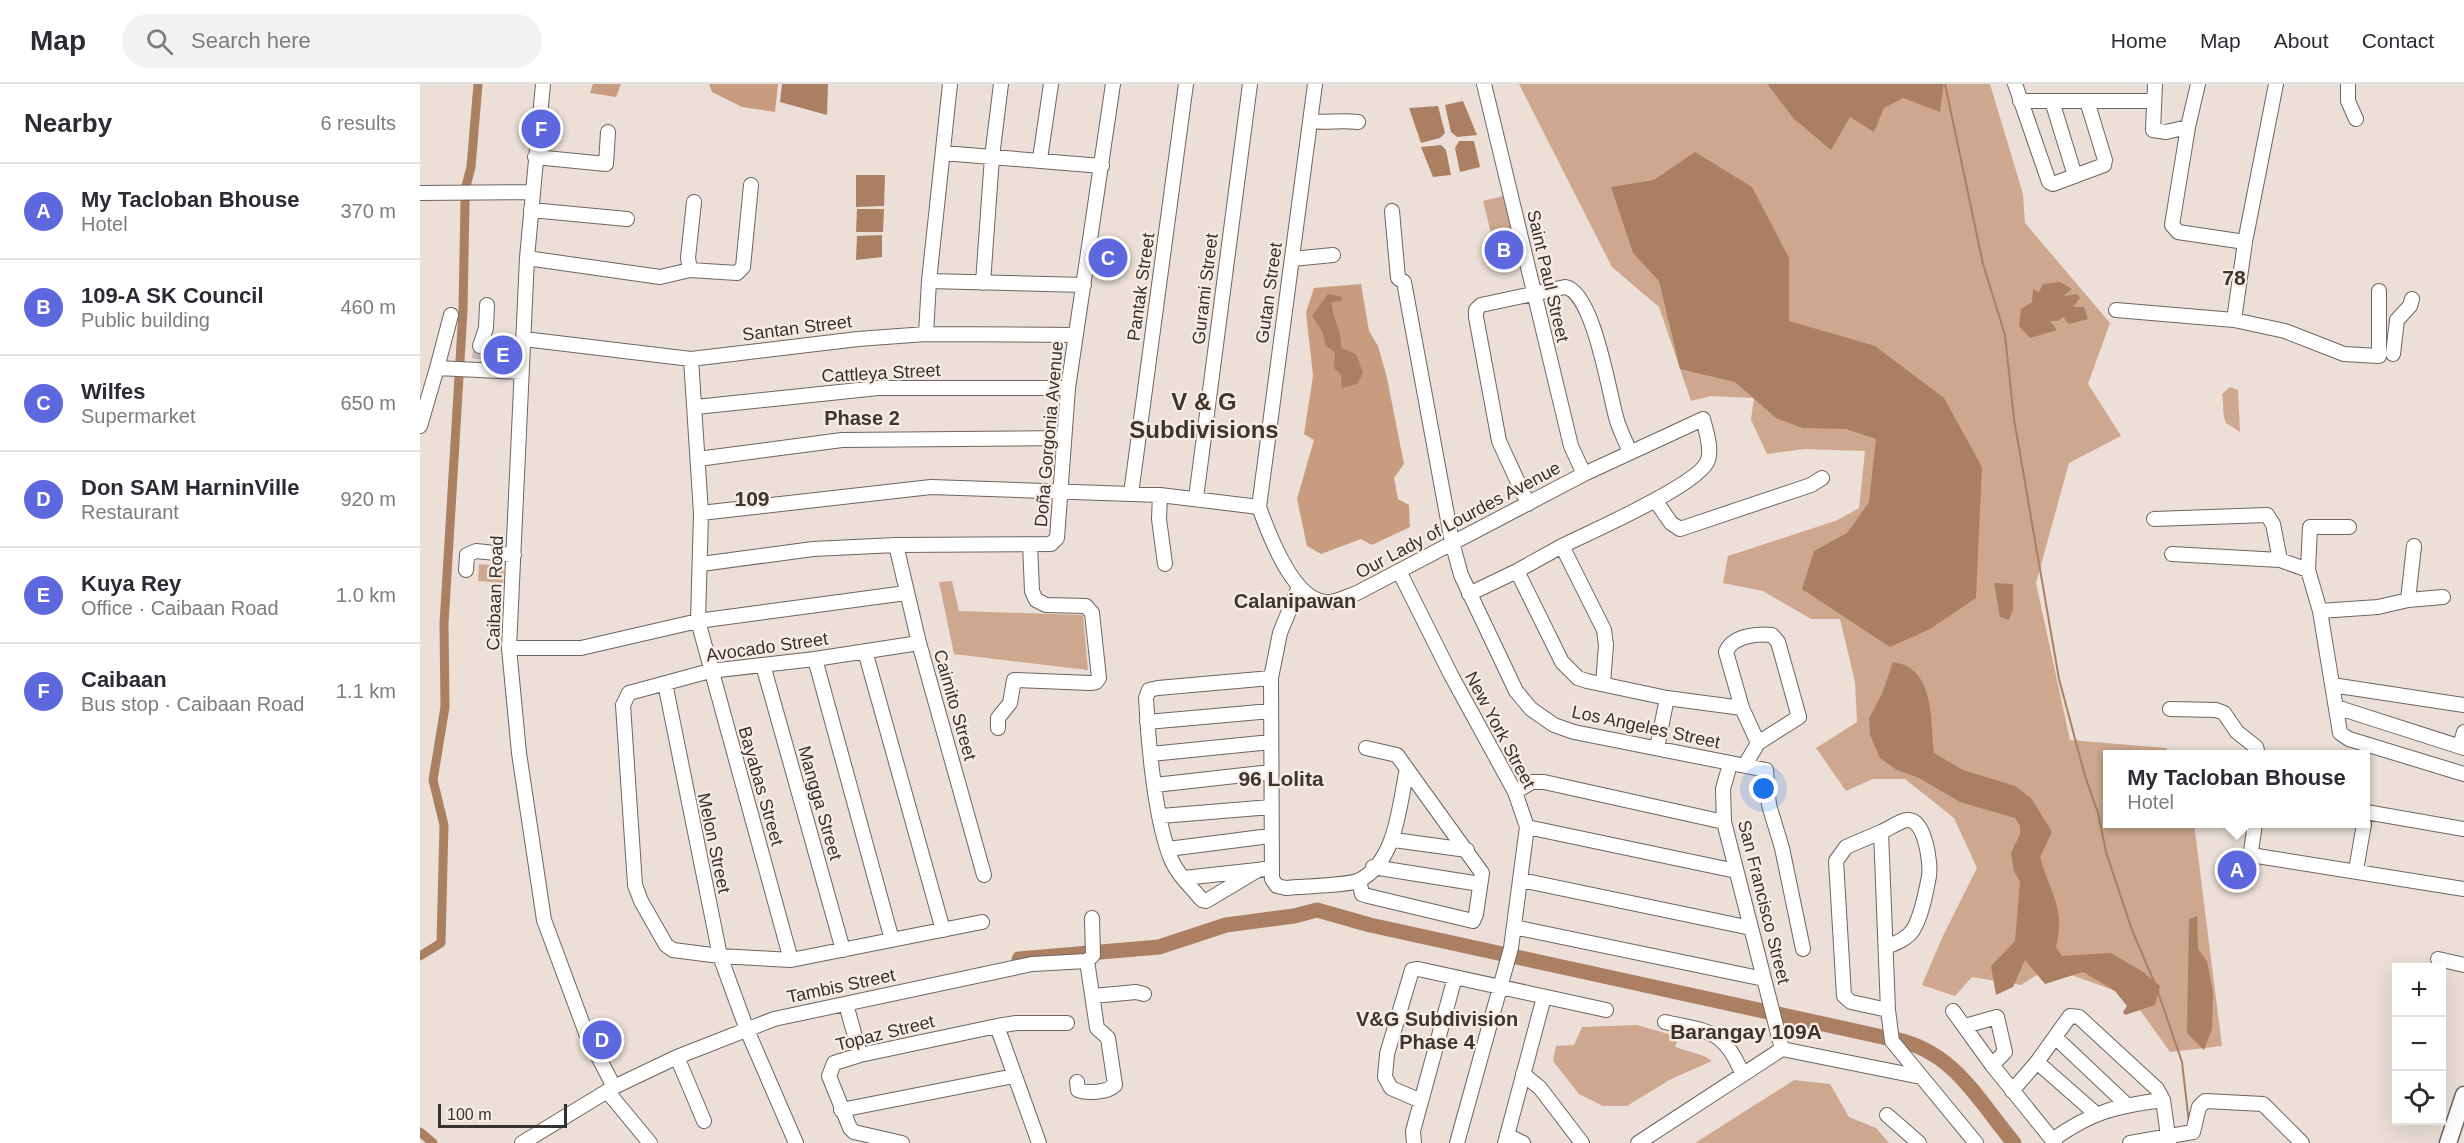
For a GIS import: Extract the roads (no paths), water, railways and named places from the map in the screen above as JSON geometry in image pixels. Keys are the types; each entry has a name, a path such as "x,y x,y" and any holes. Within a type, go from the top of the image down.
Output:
{"main road":[{"path":"2448,1143 2464,1095"}],"street":[{"name":"Caibaan Road","path":"543,84 527,258 509,648 519,753 544,920 586,1033 611,1089 650,1143"},
{"path":"926,334 929,281 950,84"},
{"path":"983,283 992,157 1001,84"},
{"path":"1040,159 1051,84"},
{"name":"Doña Gorgonia Avenue","path":"701,564 813,549 896,545 1051,544 1057,537 1068,388 1113,84"},
{"name":"Pantak Street","path":"1131,494 1186,84"},
{"name":"Gurami Street","path":"1196,498 1250,84"},
{"name":"Gutan Street","path":"1259,507 1315,84"},
{"name":"Saint Paul Street","path":"1485,84 1571,446 1584,474"},
{"path":"2015,84 2049,182 2055,183 2103,166 2105,160 2087,101"},
{"path":"2155,84 2153,131 2166,132 2188,127"},
{"path":"2198,84 2188,127 2173,228 2178,232 2246,242"},
{"path":"2234,320 2246,242 2276,84"},
{"path":"2348,84 2348,101 2356,119"},
{"path":"2020,101 2154,101"},
{"path":"2052,101 2075,176"},
{"path":"1310,121 1333,124 1340,120 1358,122"},
{"path":"535,157 606,164 608,132"},
{"path":"943,153 1040,159 1102,166"},
{"path":"527,258 660,277 690,270 737,273 743,267 751,185"},
{"path":"420,193 532,192"},
{"path":"690,270 688,258 694,202"},
{"path":"531,210 627,219"},
{"name":"Los Angeles Street","path":"1392,211 1398,278 1404,282 1452,542 1469,594 1516,691 1531,709 1554,725 1574,732 1730,764 1745,765"},
{"path":"1292,260 1333,255"},
{"path":"929,281 1084,285"},
{"path":"1528,504 1498,441 1476,313 1481,305 1533,292 1570,288 1583,302 1597,340 1617,420 1629,452"},
{"path":"2116,310 2234,320 2285,331 2344,354 2379,356 2379,291"},
{"path":"2393,354 2397,320 2410,306 2412,298"},
{"path":"437,368 460,369 479,358 486,328 487,304"},
{"path":"420,426 451,315"},
{"name":"Santan Street","path":"524,339 691,359 858,339 926,334 1076,334"},
{"path":"479,358 522,372"},
{"name":"Bayabas Street","path":"691,359 696,407 701,513 698,621 791,960"},
{"name":"Cattleya Street","path":"696,407 878,388 1068,388"},
{"name":"Our Lady of Lourdes Avenue","path":"1298,589 1317,600 1332,602 1356,593 1584,474 1703,419 1710,453 1706,466 1689,480 1655,500"},
{"path":"698,459 842,440 1064,438"},
{"path":"1469,594 1655,500 1671,523 1680,528 1811,485 1822,478"},
{"path":"701,513 932,488 1160,495 1259,507 1298,589 1280,633 1271,678 1270,836 1264,869 1277,886 1286,888 1359,880 1373,867 1394,840 1407,769"},
{"path":"1160,495 1159,519 1165,564"},
{"path":"2154,519 2267,515 2273,524 2280,560"},
{"path":"2349,527 2310,527 2308,570 2320,610 2340,734 2349,739 2464,774"},
{"path":"998,728 998,718 1010,703 1014,680 1090,683 1096,682 1099,678 1095,630 1090,610 1086,606 1046,605 1036,600 1032,591 1030,544"},
{"name":"Caimito Street","path":"896,545 919,643 984,874"},
{"path":"1562,546 1604,630 1606,645 1603,684"},
{"path":"2408,600 2414,546"},
{"path":"466,570 467,555 476,550 514,555"},
{"path":"2172,554 2280,560 2308,570"},
{"name":"New York Street","path":"1399,571 1451,675 1515,792 1527,827 1509,955 1457,1143"},
{"path":"1517,571 1562,662 1578,678 1667,698 1742,708"},
{"path":"509,648 581,648 698,621 906,593"},
{"path":"2320,610 2378,607 2408,600 2443,597"},
{"path":"1758,743 1742,708 1726,652 1729,644 1736,640 1772,635 1778,642 1799,717 1758,743 1745,765 1768,772 1768,805 1782,848 1803,949"},
{"name":"Avocado Street","path":"720,956 673,950 659,937 635,885 624,698 628,693 710,671 815,659 919,643"},
{"path":"866,651 943,930"},
{"path":"815,659 892,940"},
{"name":"Mangga Street","path":"764,665 843,950"},
{"path":"1264,869 1206,901 1202,900 1172,861 1155,784 1146,698 1149,690 1271,678"},
{"name":"Melon Street","path":"665,683 720,956 747,1030 796,1143"},
{"path":"2332,684 2464,705"},
{"path":"1657,748 1667,698"},
{"path":"2336,707 2462,747 2464,732"},
{"path":"2170,709 2217,710 2224,713 2237,732 2257,750"},
{"path":"1147,722 1271,711"},
{"path":"1151,754 1271,742"},
{"path":"1359,880 1362,894 1473,921 1476,915 1482,873 1397,755 1366,748"},
{"name":"San Francisco Street","path":"1730,764 1723,789 1724,822 1782,1049"},
{"path":"1155,784 1271,772"},
{"path":"1515,792 1532,782 1544,782 1724,822"},
{"path":"1161,816 1271,807"},
{"path":"2370,813 2464,829"},
{"path":"1886,947 1906,938 1913,930 1929,874 1927,850 1920,826 1914,821 1907,820 1846,847 1836,861 1844,996 1851,1002 1888,1010"},
{"path":"1527,827 1736,871"},
{"path":"2254,828 2250,845 2251,851 2258,856 2464,889"},
{"path":"2356,870 2363,828"},
{"path":"1881,832 1888,1010 1892,1041 1976,1143"},
{"path":"1168,849 1270,836"},
{"path":"1394,840 1467,850"},
{"path":"1373,867 1480,884"},
{"path":"1184,878 1264,869"},
{"path":"1521,880 1751,928"},
{"path":"1077,1082 1078,1090 1083,1092 1109,1089 1115,1085 1108,1038 1098,1032 1087,961 1093,955 1092,918"},
{"path":"720,956 791,960 982,921"},
{"path":"1514,927 1764,979"},
{"path":"2438,959 2464,965"},
{"name":"Tambis Street","path":"522,1143 544,1132 611,1089 677,1057 774,1019 1032,964 1087,961"},
{"path":"1421,1101 1391,1088 1385,1077 1387,1054 1412,970 1418,969 1606,1010"},
{"path":"1414,1142 1421,1101 1455,977"},
{"path":"1093,996 1136,992 1144,994"},
{"path":"1523,1143 1506,1139 1544,996"},
{"path":"846,1004 860,1055"},
{"path":"1953,1011 1992,1065 2053,1141 2095,1113 2127,1105 2163,1100"},
{"path":"2012,1091 2037,1062 2070,1016 2079,1017 2150,1081 2163,1100 2169,1139"},
{"path":"1965,1026 1997,1017 2005,1052 1992,1065"},
{"path":"1665,1022 1719,1036 1728,1044 1742,1073"},
{"name":"Topaz Street","path":"902,1143 854,1132 849,1128 829,1076 834,1063 860,1055 998,1026 1016,1023 1067,1023"},
{"path":"998,1026 1039,1143"},
{"path":"2055,1037 2127,1105"},
{"path":"1638,1143 1782,1049 1921,1077"},
{"path":"1893,1072 1903,1056"},
{"path":"677,1057 704,1121"},
{"path":"2037,1062 2095,1113"},
{"path":"1523,1074 1540,1088 1582,1143"},
{"path":"841,1110 1014,1076"},
{"path":"2130,1143 2169,1139 2186,1134 2196,1128 2199,1107 2205,1101 2254,1101 2271,1110 2301,1143"},
{"path":"1887,1115 1919,1143"}],"waterway":[{"path":"466,186 471,167 478,84"},
{"path":"1945,84 1983,264 2005,335 2014,419 2059,679 2085,776 2098,813 2106,852 2132,930 2155,984"},
{"path":"420,956 441,943 444,825 433,780 445,707 444,624 463,311 465,201"},
{"path":"1019,959 1159,947 1226,925 1294,916 1317,910 1370,925 1768,1012"},
{"path":"2157,989 2182,1062 2189,1123"},
{"path":"1778,1014 1887,1038"},
{"path":"1895,1039 1916,1046 1949,1066 1976,1094 2014,1143"},
{"path":"420,1132 433,1143"}],"tunnel":[{"path":"479,359 480,346"}],"place":[{"name":"Caibaan","path":"541,129"},
{"name":"109-A SK Council","path":"1504,250"},
{"name":"Wilfes","path":"1108,258"},
{"name":"Kuya Rey","path":"503,355"},
{"name":"My Tacloban Bhouse","path":"2237,870"},
{"name":"Don SAM HarninVille","path":"602,1040"}],"district":[{"name":"78","path":"2234,277"},
{"name":"V & G Subdivisions","path":"1204,415"},
{"name":"Phase 2","path":"862,418"},
{"name":"109","path":"752,498"},
{"name":"Calanipawan","path":"1295,601"},
{"name":"96 Lolita","path":"1281,778"},
{"name":"V&G Subdivision Phase 4","path":"1437,1030"},
{"name":"Barangay 109A","path":"1746,1031"}]}
